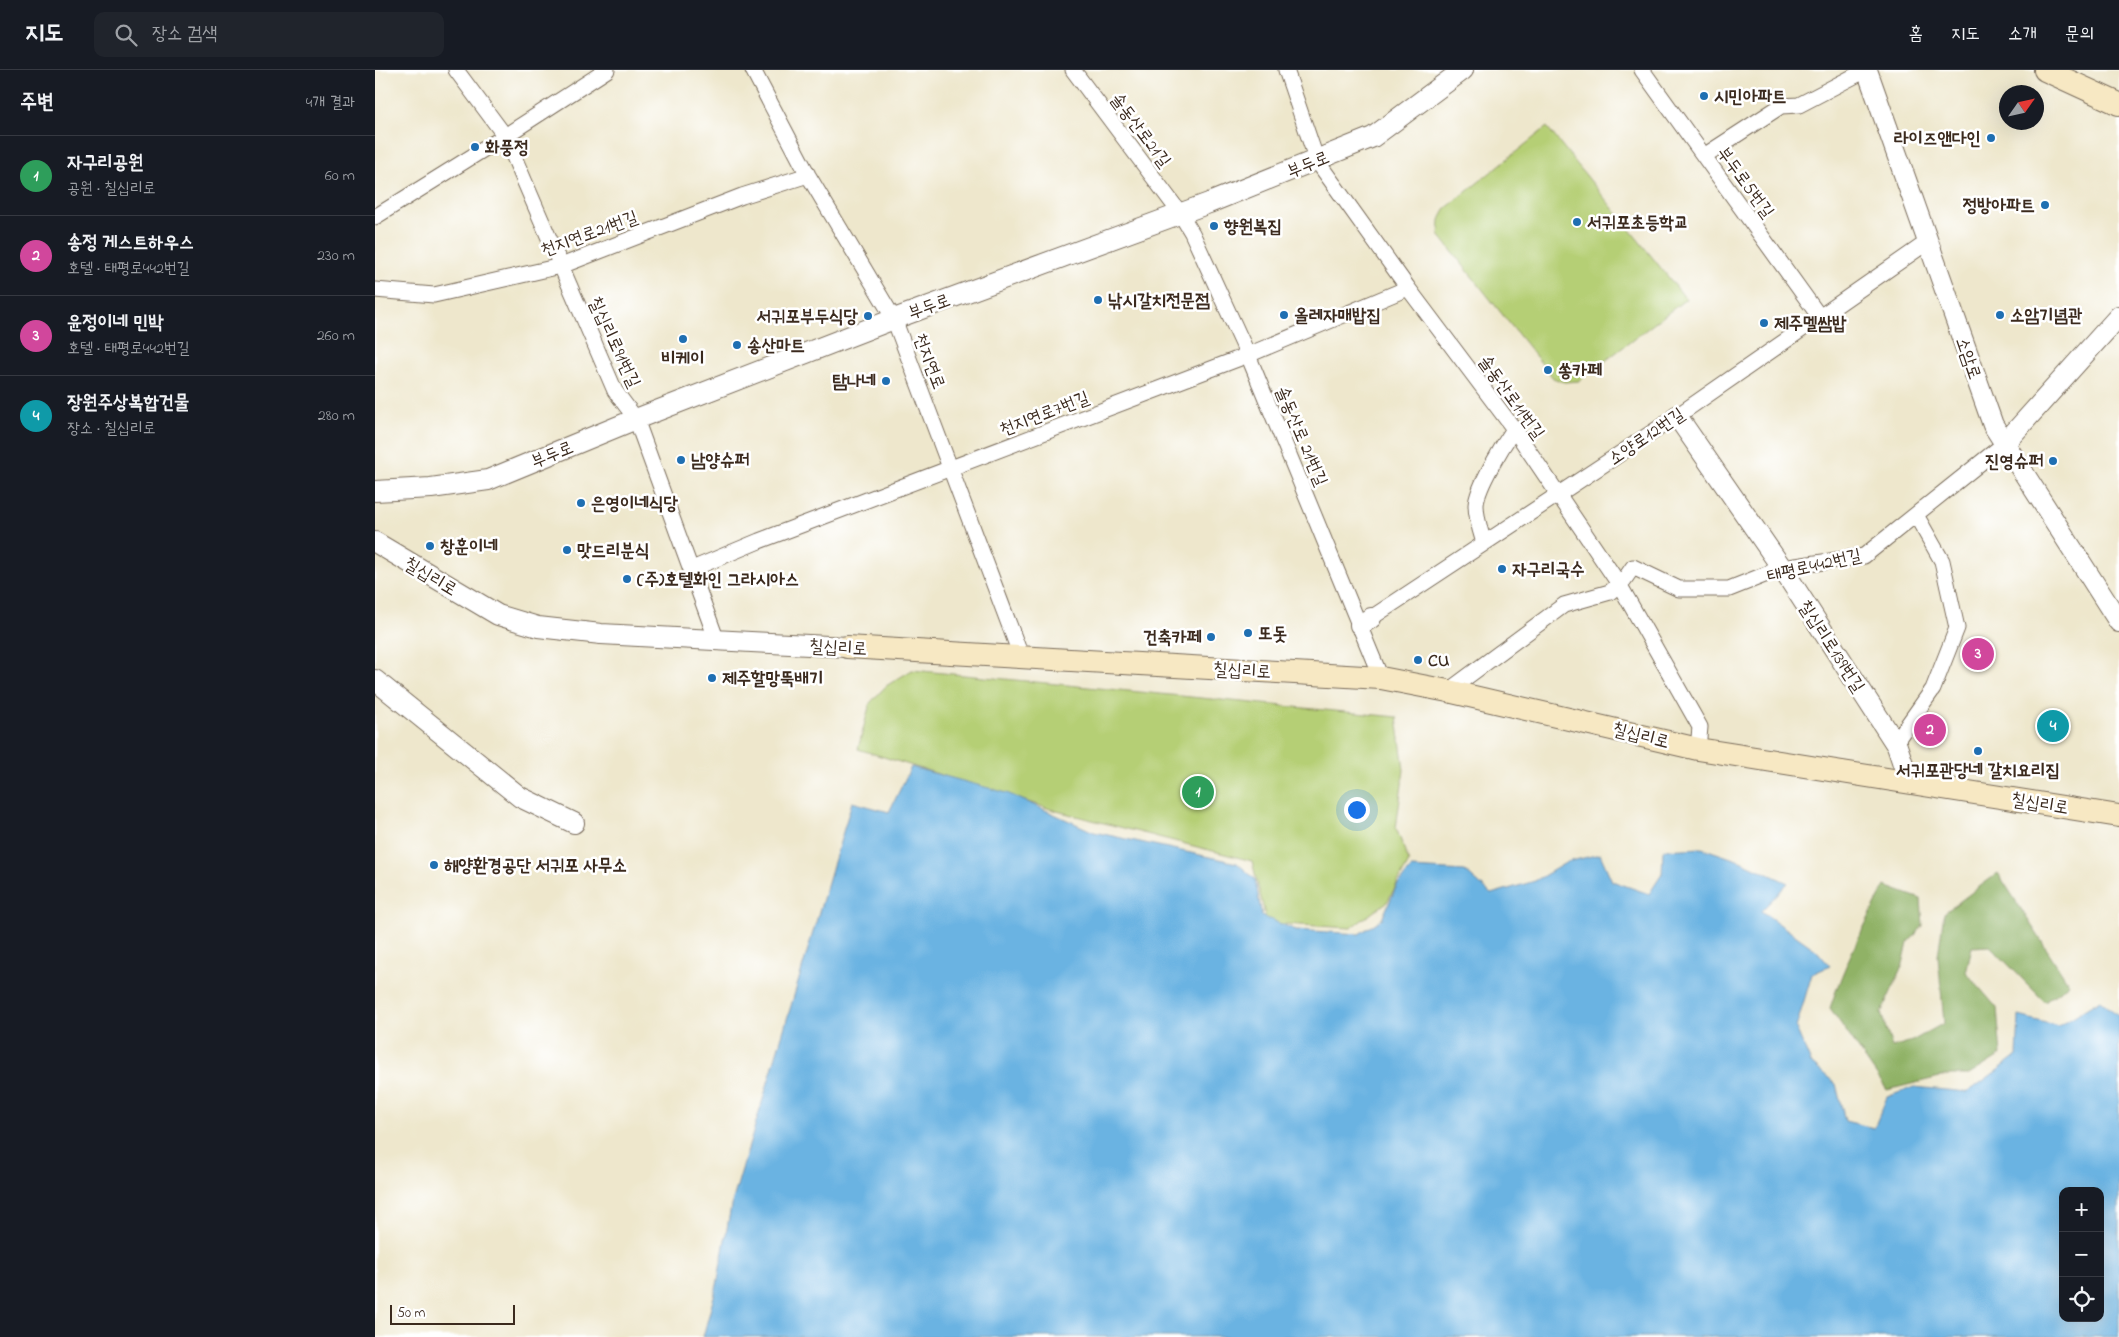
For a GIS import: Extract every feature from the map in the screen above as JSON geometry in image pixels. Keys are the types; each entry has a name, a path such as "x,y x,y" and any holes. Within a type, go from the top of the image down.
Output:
{"main road":[{"path":"2045,70 2119,104"},
{"name":"칠십리로","path":"847,647 1381,678 1448,691 1698,749 2119,816"}],"street":[{"name":"칠십리로91번길","path":"456,70 505,136 615,391 636,419 717,641"},
{"path":"375,217 607,70"},
{"name":"천지연로","path":"753,70 808,175 894,319 1021,656"},
{"name":"솔동산로21길","path":"1073,70 1180,213"},
{"name":"솔동산로11번길","path":"1287,70 1317,161 1407,288 1514,429 1619,584 1700,727 1698,749"},
{"name":"부두로","path":"375,491 431,488 488,480 636,419 894,319 1317,161 1373,137 1463,70"},
{"name":"부두로5번길","path":"1642,70 1819,316"},
{"path":"1704,156 1781,106 1799,105 1866,70"},
{"name":"소암로","path":"1866,70 1929,241 1993,425 2119,622"},
{"name":"천지연로21번길","path":"375,290 434,295 561,266 742,196 808,175"},
{"name":"솔동산로 21번길","path":"1180,213 1192,232 1248,355 1365,621 1381,678"},
{"name":"소양로12번길","path":"1365,621 1677,416 1929,241"},
{"name":"천지연로7번길","path":"692,569 759,540 1248,355 1407,288"},
{"name":"태평로442번길","path":"1448,691 1564,606 1610,592 1633,567 1679,589 1729,588 1782,568 1864,556 2004,444 2119,316"},
{"name":"칠십리로139번길","path":"1677,416 1782,568 1897,746 1909,782"},
{"path":"1484,543 1478,525 1476,503 1496,456 1514,429"},
{"path":"1893,740 1899,737 1933,689 1957,628 1942,562 1916,515"},
{"name":"칠십리로","path":"375,542 498,615 538,627 601,634 847,647"},
{"path":"375,680 520,797 574,823"}],"green space":[{"path":"1547,127 1686,299 1579,381 1564,382 1553,378 1439,235 1440,220 1445,209"},
{"path":"912,670 1397,717 1404,770 1396,828 1409,862 1387,902 1351,928 1267,923 1252,861 1057,811 858,749 870,703 886,686"},
{"path":"1998,873 2069,984 2045,1002 1990,946 1972,947 1966,972 1997,1008 2001,1055 1969,1075 1948,1075 1887,1090 1830,1008 1848,961 1885,886 1921,899 1923,926 1908,943 1902,968 1881,1013 1892,1047 1912,1041 1944,1023 1938,956 1944,913"}],"water":[{"path":"911,767 1007,793 1094,832 1237,863 1255,879 1262,916 1296,930 1359,934 1382,919 1396,887 1411,868 1465,871 1491,894 1535,881 1567,862 1600,854 1612,881 1649,894 1662,874 1663,850 1702,848 1740,861 1788,883 1761,911 1816,950 1830,966 1812,974 1796,1028 1811,1063 1836,1084 1845,1121 1874,1128 1887,1097 1914,1087 1968,1092 2017,1056 2019,1016 2058,1026 2100,1000 2119,1016 2119,1337 703,1337 717,1285 731,1206 852,802 889,812"}],"place":[{"name":"시민아파트","path":"1704,96"},
{"name":"라이즈앤다인","path":"1991,138"},
{"name":"화풍정","path":"475,147"},
{"name":"정방아파트","path":"2045,205"},
{"name":"서귀포초등학교","path":"1577,222"},
{"name":"향원복집","path":"1214,226"},
{"name":"낚시갈치전문점","path":"1098,300"},
{"name":"올레자매밥집","path":"1284,315"},
{"name":"소암기념관","path":"2000,315"},
{"name":"서귀포부두식당","path":"868,316"},
{"name":"제주멜쌈밥","path":"1764,323"},
{"name":"비케이","path":"683,339"},
{"name":"송산마트","path":"737,345"},
{"name":"쏭카페","path":"1548,370"},
{"name":"탐나네","path":"886,381"},
{"name":"남양슈퍼","path":"681,460"},
{"name":"진영슈퍼","path":"2053,461"},
{"name":"은영이네식당","path":"581,503"},
{"name":"창훈이네","path":"430,546"},
{"name":"맛드리분식","path":"567,550"},
{"name":"자구리국수","path":"1502,569"},
{"name":"(주)호텔화인 그라시아스","path":"627,579"},
{"name":"또돗","path":"1248,633"},
{"name":"건축카페","path":"1211,637"},
{"name":"윤정이네 민박","path":"1978,654"},
{"name":"CU","path":"1418,660"},
{"name":"제주할망뚝배기","path":"712,678"},
{"name":"장원주상복합건물","path":"2053,726"},
{"name":"송정 게스트하우스","path":"1930,730"},
{"name":"서귀포관당네 갈치요리집","path":"1978,751"},
{"name":"자구리공원","path":"1198,792"},
{"name":"해양환경공단 서귀포 사무소","path":"434,865"}]}
